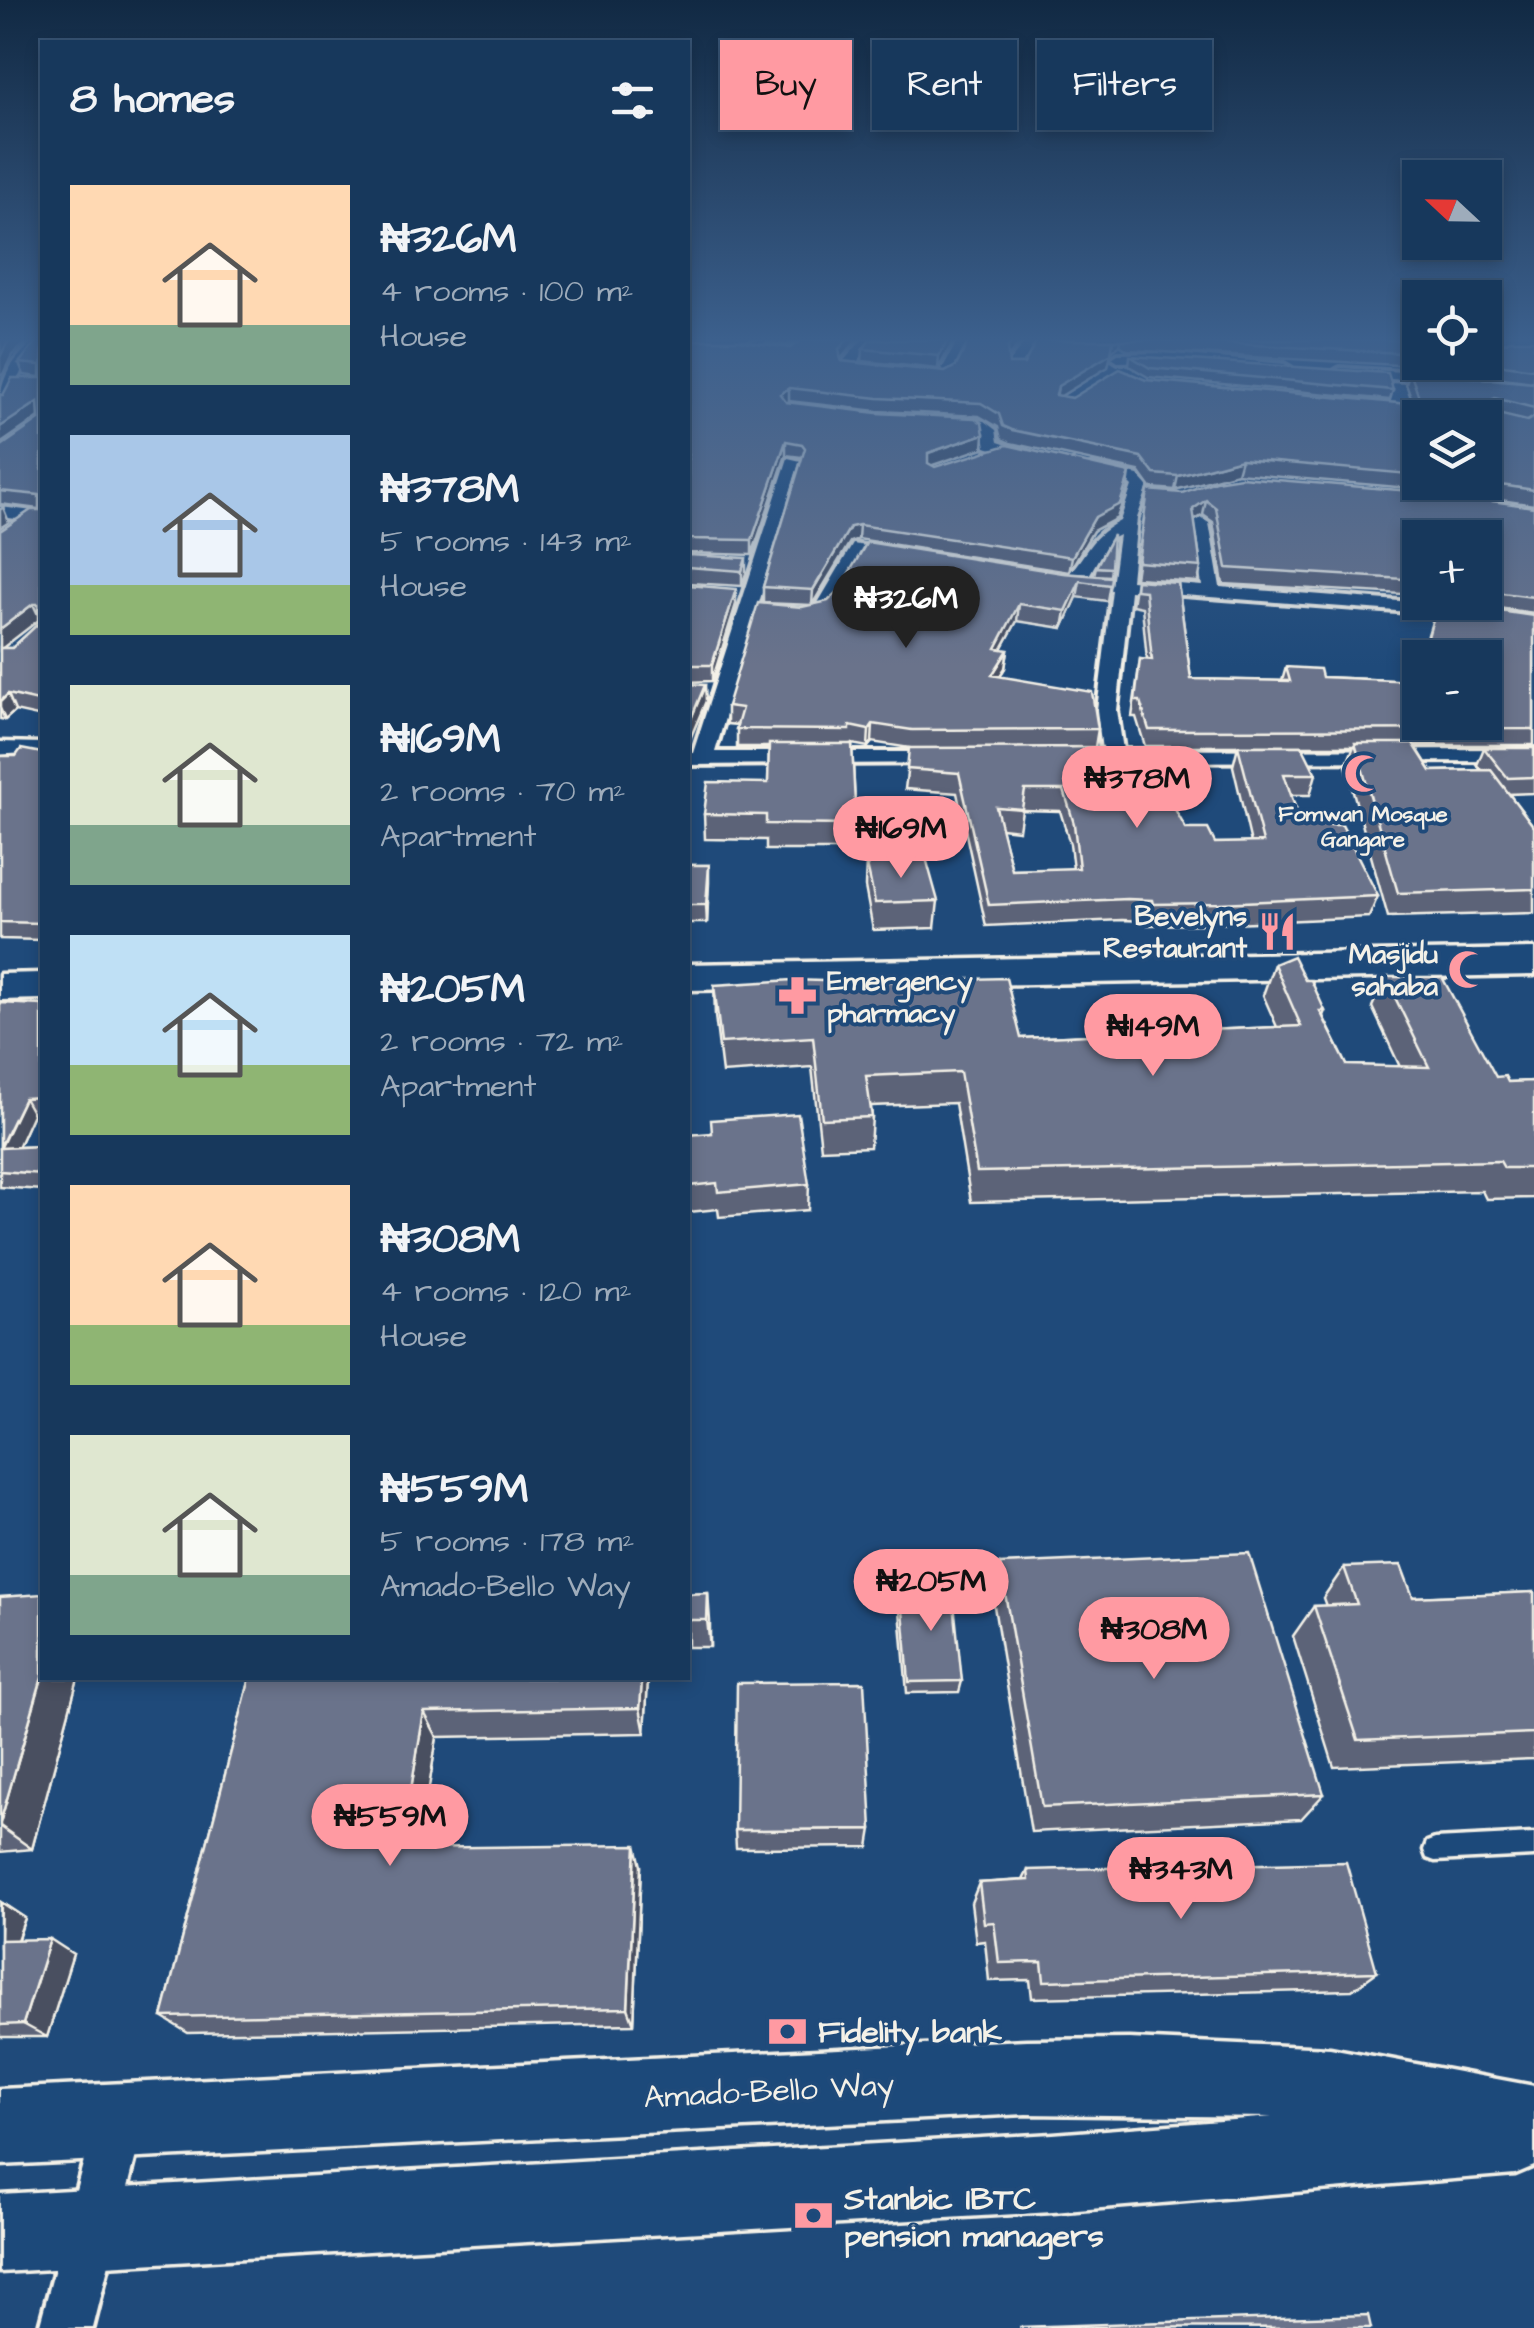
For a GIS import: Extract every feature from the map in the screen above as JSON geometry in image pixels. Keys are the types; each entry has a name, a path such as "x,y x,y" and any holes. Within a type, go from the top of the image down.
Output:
{"highway":[{"path":"690,977 1534,962"},
{"path":"690,995 1534,981"},
{"path":"0,987 40,986"},
{"path":"0,1002 40,1002"}],"main road":[{"name":"Amado-Bello Way","path":"0,2126 1006,2078 1164,2075 1305,2082 1534,2124"},
{"path":"0,2233 1053,2173 1534,2135"}],"street":[{"path":"1001,449 1055,462"},
{"path":"977,458 1004,450"},
{"path":"793,462 750,563 744,600 695,759 976,758"},
{"path":"1080,468 1133,478 1140,486 1129,523 1107,710 1113,757"},
{"path":"1135,494 1154,497"},
{"path":"0,512 38,517"},
{"path":"11,533 38,517"},
{"path":"1078,582 1102,537 1129,523"},
{"path":"1200,523 1212,594"},
{"path":"744,600 812,617 822,612 860,548 919,560"},
{"path":"1044,578 1450,610 1534,623"},
{"path":"0,750 40,751"},
{"path":"1034,758 1534,754"},
{"path":"66,2328 120,2121"}],"lane":[{"path":"1435,1850 1534,1845"}],"building":[{"path":"0,449 40,449 40,702 8,694 0,702 0,648 12,648 38,624 38,604 0,629 0,531 31,510 39,510 39,495 0,491"},
{"path":"690,449 783,449 752,540 690,539"},
{"path":"805,449 941,449 928,453 928,463 935,467 995,449 1023,449 1130,473 1120,504 1095,517 1072,557 859,525 850,527 813,590 763,587"},
{"path":"1101,449 1402,449 1402,473 1241,459 1178,476 1154,474 1141,457"},
{"path":"1502,449 1534,449 1534,490 1502,485"},
{"path":"1241,477 1402,490 1402,500 1485,500 1534,507 1534,597 1502,593 1502,520 1402,520 1402,579 1227,568 1216,508 1206,500 1193,509 1201,567 1138,562 1148,490 1182,493"},
{"path":"1113,535 1111,568 1096,567"},
{"path":"867,542 1111,577 1110,585 1080,581 1066,611 1019,604 996,648 1008,650 992,675 1092,692 1098,729 912,730 873,724 869,730 850,726 850,730 736,729 742,708 727,706 758,603 802,607 828,601 838,592"},
{"path":"690,555 746,558 742,571 690,567"},
{"path":"1136,580 1178,583 1191,679 1290,681 1286,667 1320,669 1322,677 1402,680 1402,729 1149,730 1140,701 1135,701 1140,659 1152,660 1145,591 1135,590"},
{"path":"690,585 736,589 712,665 690,665"},
{"path":"1502,611 1534,616 1534,729 1502,729 1502,640 1427,640 1433,620 1502,620"},
{"path":"690,684 705,685 690,721"},
{"path":"1355,743 1413,743 1431,771 1491,770 1534,827 1534,889 1398,893"},
{"path":"769,744 852,744 856,825 766,824 766,815 704,814 708,782 768,783"},
{"path":"1238,746 1302,746 1316,774 1284,774 1295,807 1305,825 1342,825 1378,896 1219,903 1153,904 1152,900 1127,899 989,905 959,773 907,769 909,748 1102,747 1104,758 1151,758 1165,802 1171,802 1186,829 1208,829 1215,843 1263,842","holes":["1025,790 1064,790 1074,824 1079,868 1012,870 996,807 1022,809"]},
{"path":"1484,748 1534,748 1534,777 1508,778"},
{"path":"21,749 40,753 40,923 0,922 0,756 16,756"},
{"path":"926,858 938,901 875,903 866,860"},
{"path":"690,865 709,865 706,905 690,905"},
{"path":"1293,956 1305,980 1311,980 1325,1011 1320,1011 1347,1065 1429,1067 1385,977 1442,977 1496,1077 1505,1076 1508,1082 1534,1081 1534,1168 1504,1168 1500,1161 977,1172 960,1072 866,1076 872,1117 822,1119 813,1037 721,1043 714,985 793,980 1006,978 1021,1038 1301,1026 1274,964"},
{"path":"0,1003 40,1005 40,1097 24,1098 0,1147"},
{"path":"798,1114 809,1184 718,1192 717,1183 690,1186 690,1135 712,1133 711,1120"},
{"path":"40,1146 40,1174 0,1171 0,1148"},
{"path":"1249,1553 1324,1794 1042,1807 1000,1564"},
{"path":"1401,1565 1413,1597 1534,1592 1534,1733 1358,1740 1314,1606 1357,1604 1344,1567"},
{"path":"952,1584 962,1681 909,1682 901,1586"},
{"path":"708,1593 707,1620 690,1620 690,1594"},
{"path":"40,1594 41,1680 0,1823 0,1597"},
{"path":"249,1680 642,1680 640,1708 424,1712 401,1848 636,1845 628,2008 162,2017"},
{"path":"864,1682 872,1829 735,1830 737,1683"},
{"path":"1346,1862 1377,1972 1044,1981 1042,1962 999,1963 994,1922 984,1923 979,1883 1029,1880 1028,1870"},
{"path":"50,1939 23,2024 0,2025 0,1940"},
{"path":"1368,2315 1371,2328 1019,2327"}],"place":[{"name":"Fomwan Mosque Gangare","path":"1363,774"},
{"name":"Bevelyns Restaurant","path":"1277,931"},
{"name":"Masjidu sahaba","path":"1468,969"},
{"name":"Emergency pharmacy","path":"797,996"},
{"name":"Fidelity bank","path":"788,2031"},
{"name":"Stanbic IBTC pension managers","path":"814,2216"}]}
